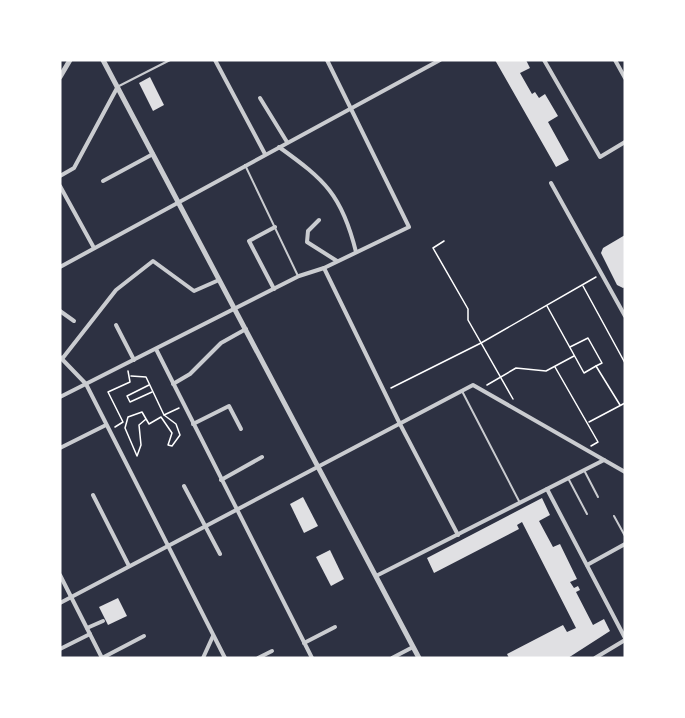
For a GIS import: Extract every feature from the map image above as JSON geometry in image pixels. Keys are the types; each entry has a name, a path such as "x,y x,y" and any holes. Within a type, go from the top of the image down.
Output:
{"street":[{"path":"60,77 70,60"},
{"path":"103,60 419,658"},
{"path":"224,60 217,62 265,154"},
{"path":"60,397 299,276 324,268 409,227 327,60"},
{"path":"60,267 440,60"},
{"path":"544,60 600,157 625,142"},
{"path":"615,60 625,78"},
{"path":"60,176 74,168 117,87"},
{"path":"260,98 287,142"},
{"path":"279,147 318,175 331,192 348,224 356,252"},
{"path":"103,181 153,154"},
{"path":"551,183 625,316"},
{"path":"60,186 94,248"},
{"path":"319,220 308,231 307,242 338,261"},
{"path":"274,289 249,241 275,227"},
{"path":"219,280 194,291 153,261 116,290 61,358 86,384 225,658"},
{"path":"324,268 399,424 458,535"},
{"path":"60,311 74,321"},
{"path":"116,325 134,360"},
{"path":"173,384 190,374 221,343 246,330"},
{"path":"156,349 312,658"},
{"path":"60,603 473,385 625,472"},
{"path":"193,424 229,406 241,429"},
{"path":"60,448 106,425"},
{"path":"221,480 262,457"},
{"path":"376,576 604,460"},
{"path":"184,486 220,554"},
{"path":"547,489 625,639 595,658"},
{"path":"93,495 129,567"},
{"path":"587,566 625,544"},
{"path":"60,575 102,658 144,636"},
{"path":"87,628 103,621"},
{"path":"304,643 335,627"},
{"path":"60,649 90,634"},
{"path":"203,658 214,635"},
{"path":"392,658 413,647"},
{"path":"258,658 272,651"}],"lane":[{"path":"117,87 170,60"},
{"path":"245,165 299,276"},
{"path":"462,391 520,503"},
{"path":"584,470 598,497"},
{"path":"568,478 587,514"},
{"path":"614,516 625,536"}],"path":[{"path":"444,242 433,248 468,309 468,320 520,411"},
{"path":"384,392 481,343 602,274"},
{"path":"582,285 625,363"},
{"path":"547,305 584,373 602,363 588,338 570,347"},
{"path":"481,389 516,368 546,371 574,356"},
{"path":"123,422 108,392 130,382 131,376 125,364"},
{"path":"555,366 598,442 586,449"},
{"path":"596,366 620,405"},
{"path":"109,430 128,417 142,412 149,424 161,417 166,422 172,433 168,445 172,446 180,435 176,424 164,415 146,377 131,376"},
{"path":"149,385 127,396 130,402 153,392"},
{"path":"588,423 625,402"},
{"path":"164,415 184,405"},
{"path":"128,417 125,428 137,456 141,445 139,425 146,419"}],"building":[{"path":"495,60 526,60 530,68 520,73 532,94 535,92 539,98 545,94 558,116 548,122 569,160 556,167"},
{"path":"150,77 164,105 153,111 139,83"},
{"path":"625,235 625,287 623,288 617,285 601,253 603,248"},
{"path":"303,497 318,526 304,533 290,504"},
{"path":"542,498 550,515 539,521 553,547 560,544 577,579 570,582 574,588 578,586 580,590 576,592 593,625 604,619 610,631 568,658 509,658 507,654 563,625 567,632 576,628 522,522 517,525 519,529 434,573 427,558"},
{"path":"330,550 344,579 331,586 316,557"},
{"path":"118,598 127,616 108,625 99,607"}]}
